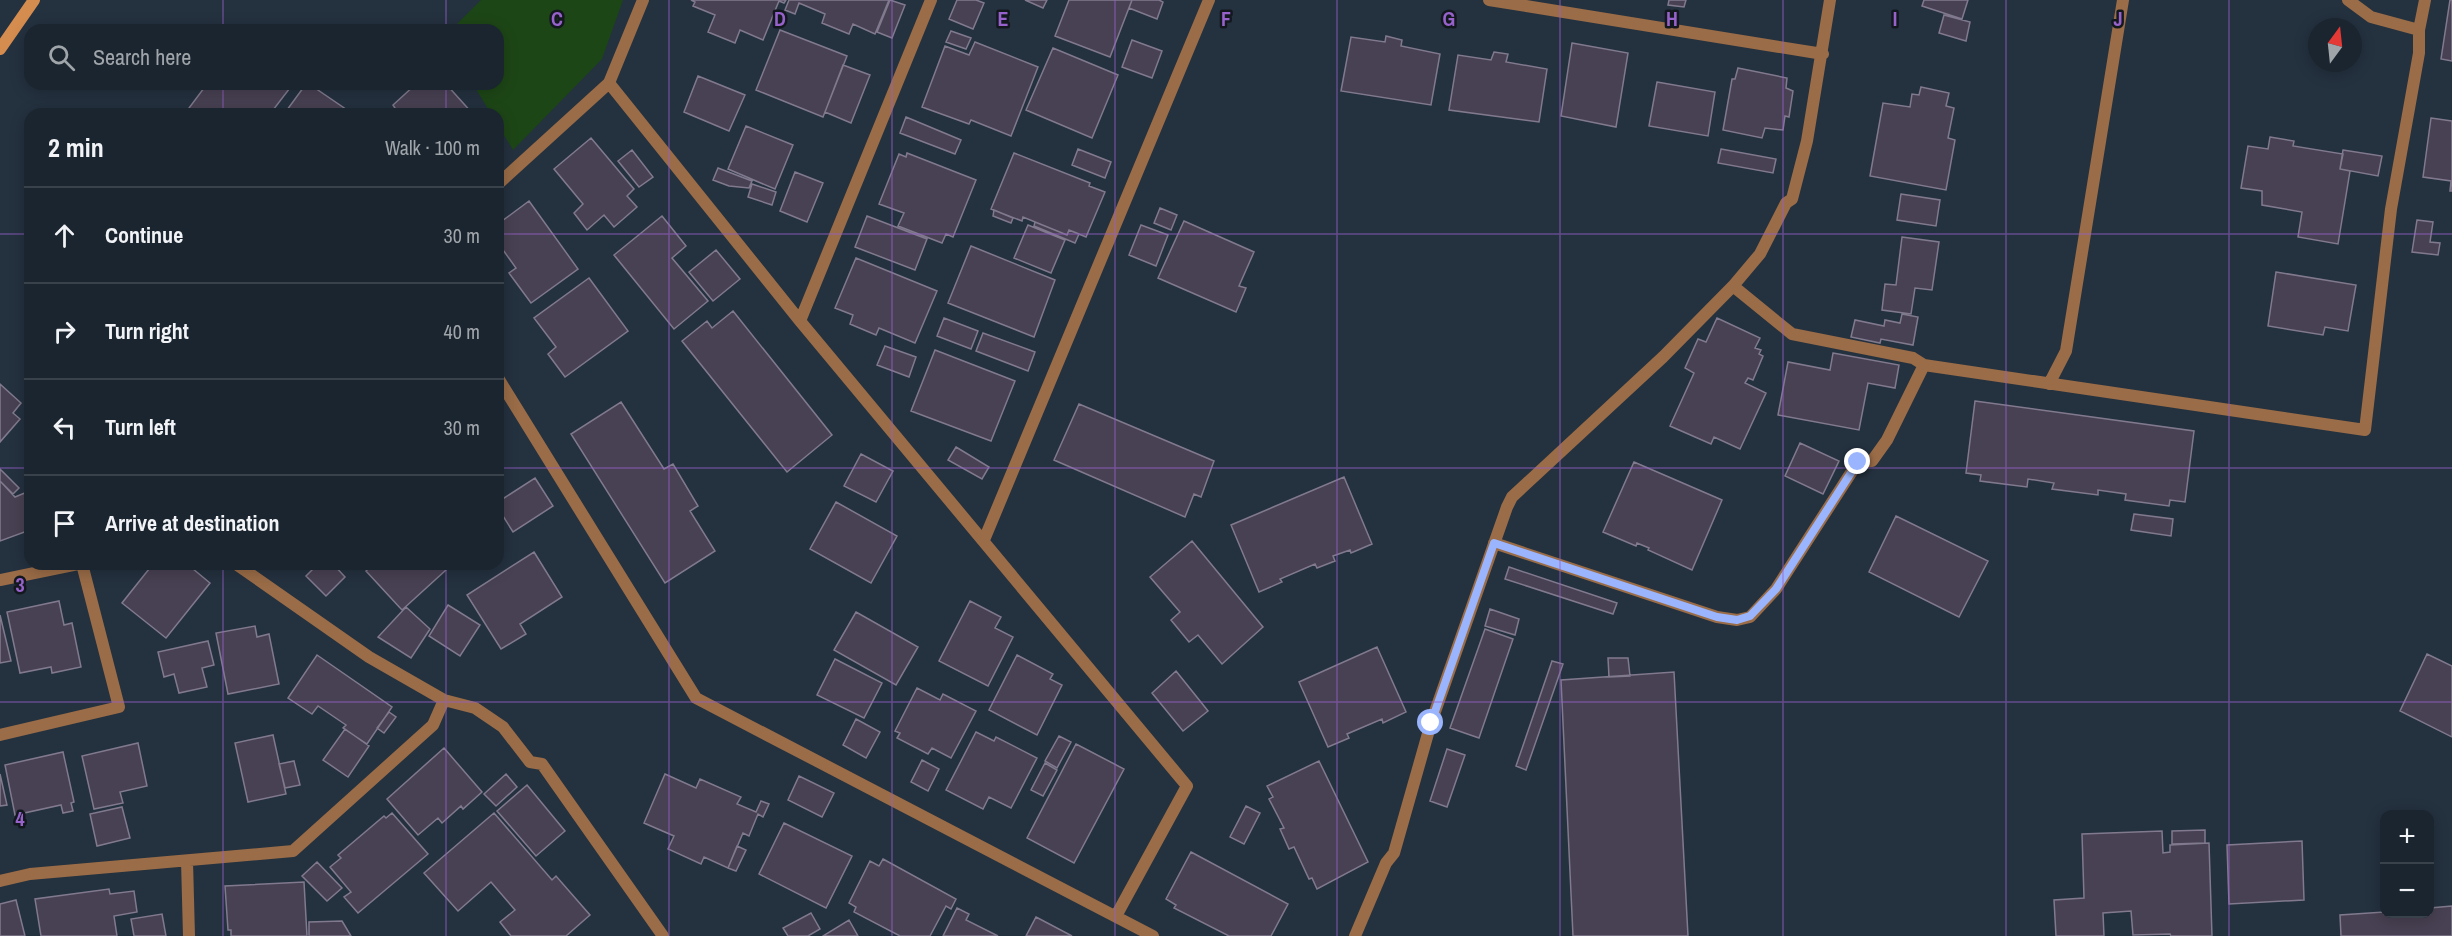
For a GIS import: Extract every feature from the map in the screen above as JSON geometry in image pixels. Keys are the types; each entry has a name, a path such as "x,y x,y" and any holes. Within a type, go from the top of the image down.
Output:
{"main road":[{"path":"0,49 34,0"}],"street":[{"path":"504,179 609,83 643,0"},
{"path":"800,321 931,0"},
{"path":"984,540 1209,0"},
{"path":"1489,0 1823,54"},
{"path":"1355,936 1386,863 1394,853 1431,723 1502,517 1512,497 1663,357 1733,286 1760,254 1786,203 1792,199 1807,141 1830,0"},
{"path":"2049,384 2066,351 2122,0"},
{"path":"2348,0 2371,17 2419,30"},
{"path":"1733,286 1792,334 1913,357 1924,365 2365,430 2391,209 2417,63 2419,30 2425,0"},
{"path":"609,83 800,321 1187,786 1116,916"},
{"path":"1494,543 1717,617 1737,620 1750,616 1776,589 1858,462 1872,461 1887,440 1924,365"},
{"path":"504,388 696,698 1153,936"},
{"path":"0,580 50,570"},
{"path":"0,735 119,707 82,570"},
{"path":"245,570 369,657 444,700 475,708 503,727 530,762 542,764 663,936"},
{"path":"0,881 30,874 293,851 433,725 444,700"},
{"path":"187,861 189,936"}],"green space":[{"path":"481,0 623,0 602,59 513,150 504,135 504,108 487,108 477,90 504,90 504,24 457,24"}],"building":[{"path":"691,0 786,0 784,3 779,1 763,40 740,30 735,43 708,32 715,15 693,6 695,2"},
{"path":"789,0 889,0 875,34 853,24 849,34 822,23 825,14 799,3 795,14 785,10"},
{"path":"890,0 905,5 892,38 877,32"},
{"path":"957,0 976,0 984,3 973,29 949,19"},
{"path":"1025,0 1047,0 1043,8"},
{"path":"1069,0 1132,0 1110,57 1055,36"},
{"path":"1132,0 1163,2 1157,19 1129,8"},
{"path":"1669,0 1686,0 1684,7 1668,5"},
{"path":"1924,0 1968,0 1962,19 1922,6"},
{"path":"2450,0 2452,0 2452,61 2441,59"},
{"path":"1944,15 1970,22 1966,41 1939,33"},
{"path":"780,30 847,56 823,117 756,90"},
{"path":"951,31 971,38 966,49 946,42"},
{"path":"1386,36 1402,40 1401,46 1440,54 1431,105 1341,91 1351,37 1385,42"},
{"path":"1132,40 1162,51 1152,78 1122,67"},
{"path":"975,42 1038,67 1011,136 971,120 969,124 922,107 945,46 969,55"},
{"path":"1572,43 1628,53 1616,127 1561,116"},
{"path":"1053,48 1118,75 1092,138 1026,110"},
{"path":"1494,52 1508,54 1506,62 1547,69 1539,122 1449,110 1458,55 1491,60"},
{"path":"843,65 870,75 851,123 825,112"},
{"path":"1738,68 1787,78 1786,88 1793,91 1789,117 1785,116 1783,130 1765,128 1762,138 1723,130 1732,79 1735,79"},
{"path":"698,76 745,95 729,131 684,112"},
{"path":"1657,82 1715,92 1708,136 1649,126"},
{"path":"1921,87 1949,93 1946,106 1954,108 1948,138 1955,140 1946,190 1870,176 1883,103 1910,107 1912,94 1919,95"},
{"path":"202,90 288,90 275,108 189,108"},
{"path":"302,90 318,90 344,108 288,108"},
{"path":"409,90 451,90 468,108 395,108 393,105"},
{"path":"906,117 961,140 955,154 900,133"},
{"path":"2431,118 2452,121 2452,191 2450,191 2451,181 2423,177"},
{"path":"746,126 793,145 775,189 728,169"},
{"path":"2270,137 2294,141 2293,146 2343,154 2340,169 2350,171 2338,244 2298,237 2302,212 2262,205 2262,191 2241,188 2248,146 2268,149"},
{"path":"591,138 634,189 627,196 637,207 614,227 604,215 587,230 574,213 583,204 554,169"},
{"path":"1078,149 1111,162 1105,178 1072,165"},
{"path":"1721,149 1776,159 1773,173 1718,163"},
{"path":"632,150 653,177 639,187 618,161"},
{"path":"2343,150 2382,156 2378,176 2340,169"},
{"path":"907,153 976,180 953,237 946,234 942,243 898,226 904,213 879,204 899,154 906,157"},
{"path":"1014,153 1090,183 1089,186 1105,192 1086,237 1069,230 1067,235 1023,217 1022,221 991,209"},
{"path":"718,168 752,181 749,188 729,186 713,180"},
{"path":"795,172 823,183 807,222 780,211"},
{"path":"752,184 776,192 772,205 748,197"},
{"path":"1901,194 1940,200 1936,226 1897,220"},
{"path":"529,201 578,269 531,303 509,273 516,268 504,251 504,220"},
{"path":"1160,208 1177,215 1171,230 1154,223"},
{"path":"994,210 1013,218 1011,223 993,216"},
{"path":"662,216 686,246 672,258 708,301 674,329 614,255"},
{"path":"867,216 927,239 915,270 855,247"},
{"path":"2417,220 2433,222 2430,242 2440,243 2438,255 2412,252"},
{"path":"1184,221 1254,252 1239,286 1246,288 1236,312 1158,278"},
{"path":"1035,222 1067,235 1069,230 1079,234 1075,243 1034,226"},
{"path":"1028,225 1065,240 1051,273 1014,258"},
{"path":"1141,225 1168,235 1156,266 1129,255"},
{"path":"1902,237 1939,242 1932,290 1915,288 1911,314 1882,310 1885,284 1896,285"},
{"path":"971,246 1055,280 1034,337 948,303"},
{"path":"716,250 740,279 713,301 689,272"},
{"path":"856,258 937,291 915,343 879,328 876,335 850,324 853,315 835,308"},
{"path":"2276,272 2356,285 2348,331 2325,327 2323,335 2268,326"},
{"path":"589,278 628,331 565,377 548,354 556,347 534,318"},
{"path":"733,311 832,435 787,472 682,341 707,321 712,328"},
{"path":"1902,314 1918,317 1913,345 1881,339 1880,343 1851,337 1855,320 1884,326 1885,320 1900,323"},
{"path":"944,318 978,331 971,349 937,336"},
{"path":"1717,318 1760,338 1755,348 1761,350 1759,354 1763,356 1753,380 1748,378 1745,383 1766,393 1740,449 1714,437 1711,444 1670,426 1694,373 1685,368 1698,339 1706,342"},
{"path":"983,333 1035,352 1028,371 976,351"},
{"path":"885,346 916,357 909,377 877,365"},
{"path":"935,350 1015,381 991,441 911,411"},
{"path":"1833,353 1899,365 1895,388 1868,383 1859,430 1778,415 1788,362 1830,370"},
{"path":"0,384 21,403 13,413 20,419 0,442"},
{"path":"1975,401 2194,431 2185,502 2170,500 2169,506 2125,500 2126,494 2098,490 2098,495 2052,489 2054,483 2028,479 2027,487 1980,481 1981,475 1966,473"},
{"path":"621,402 664,469 673,464 698,506 690,511 715,551 665,583 571,434"},
{"path":"1079,404 1214,461 1201,497 1194,494 1185,517 1054,460"},
{"path":"1800,443 1839,461 1823,494 1785,476"},
{"path":"956,447 989,467 982,479 948,460"},
{"path":"861,454 893,471 876,502 844,486"},
{"path":"1634,462 1722,500 1692,570 1648,550 1649,548 1637,543 1636,546 1603,532"},
{"path":"0,469 19,488 13,494 0,481"},
{"path":"1344,477 1372,544 1351,553 1350,550 1333,556 1335,561 1317,568 1315,564 1280,579 1282,582 1259,592 1231,525"},
{"path":"535,478 553,506 513,532 504,518 504,498"},
{"path":"0,481 15,497 24,493 24,532 0,541"},
{"path":"836,502 897,536 871,583 810,549"},
{"path":"2134,514 2173,519 2171,536 2131,530"},
{"path":"1896,516 1988,561 1959,617 1869,572"},
{"path":"1192,541 1263,627 1222,664 1198,635 1189,642 1171,620 1180,612 1150,577"},
{"path":"534,552 562,597 520,624 526,634 501,649 467,595"},
{"path":"1509,567 1617,603 1613,614 1505,579"},
{"path":"148,570 194,570 210,583 166,638 122,603"},
{"path":"312,570 339,570 345,577 326,596 306,576"},
{"path":"367,570 446,570 402,610"},
{"path":"59,601 64,625 72,623 81,667 52,673 51,667 20,673 7,612"},
{"path":"970,601 1001,617 995,628 1013,637 988,686 939,661"},
{"path":"448,605 480,625 460,656 429,636"},
{"path":"406,607 430,629 411,658 378,637"},
{"path":"1490,609 1519,619 1515,635 1485,626"},
{"path":"856,612 918,647 896,685 834,650"},
{"path":"0,615 11,661 0,663"},
{"path":"255,626 257,637 269,634 279,684 228,694 216,633"},
{"path":"1485,629 1513,639 1479,738 1450,728"},
{"path":"208,641 214,665 202,668 207,687 179,693 174,674 164,677 158,652"},
{"path":"1377,647 1406,712 1383,723 1382,719 1347,734 1349,738 1328,747 1299,682"},
{"path":"2427,654 2452,666 2452,737 2400,711"},
{"path":"317,655 392,707 367,744 343,728 346,725 318,706 312,714 288,698"},
{"path":"1017,655 1053,674 1050,679 1062,685 1037,735 989,710"},
{"path":"1608,658 1628,658 1630,676 1609,677"},
{"path":"835,659 882,683 864,718 817,695"},
{"path":"1552,661 1563,664 1526,770 1516,766"},
{"path":"1176,671 1208,711 1183,731 1152,693"},
{"path":"1674,672 1688,936 1573,936 1561,680"},
{"path":"917,688 940,700 943,694 976,711 951,758 932,748 928,754 897,738 900,733 895,731"},
{"path":"389,712 396,717 384,733 377,728"},
{"path":"856,719 880,732 866,758 843,745"},
{"path":"345,729 369,746 348,777 323,760"},
{"path":"976,732 994,741 996,737 1037,758 1011,808 989,797 983,809 946,790"},
{"path":"273,735 286,794 248,802 235,743"},
{"path":"1059,736 1071,742 1057,768 1045,761"},
{"path":"138,743 147,786 120,792 123,803 94,809 82,756"},
{"path":"1076,744 1124,769 1074,863 1027,838"},
{"path":"444,748 482,792 463,809 461,806 442,823 438,818 418,835 387,799"},
{"path":"1447,749 1465,755 1447,807 1430,801"},
{"path":"63,752 74,802 71,803 73,811 63,813 61,805 15,815 5,765"},
{"path":"922,760 939,769 928,791 911,782"},
{"path":"294,761 300,785 285,788 279,764"},
{"path":"1319,761 1368,862 1317,889 1312,878 1309,879 1294,847 1289,849 1280,829 1284,828 1269,799 1273,797 1267,786"},
{"path":"1045,763 1057,770 1043,796 1031,790"},
{"path":"0,774 7,805 0,806"},
{"path":"506,774 517,787 496,806 484,794"},
{"path":"665,774 696,788 700,779 741,797 737,804 756,812 761,801 769,804 763,817 758,814 749,836 743,833 728,868 704,857 701,864 668,849 674,836 644,823"},
{"path":"799,776 834,793 822,817 788,800"},
{"path":"527,785 565,831 536,856 497,811"},
{"path":"1246,806 1260,813 1244,844 1230,837"},
{"path":"122,807 130,838 97,846 90,814"},
{"path":"392,813 428,854 358,913 344,897 351,892 330,867 341,858 338,855 384,816 386,818"},
{"path":"494,813 552,880 556,876 590,915 566,936 511,936 500,922 515,910 491,882 458,911 424,873"},
{"path":"784,823 852,856 826,908 759,874"},
{"path":"2205,830 2205,843 2172,844 2172,831"},
{"path":"2162,831 2163,853 2170,852 2170,845 2209,843 2212,936 2133,935 2131,911 2103,913 2104,936 2056,936 2054,900 2084,898 2082,834"},
{"path":"2302,841 2304,900 2229,904 2227,845"},
{"path":"737,846 746,850 736,871 728,868"},
{"path":"1191,852 1288,904 1271,936 1229,936 1174,908 1176,905 1166,899"},
{"path":"883,859 956,899 951,909 946,906 930,936 900,936 854,912 856,907 849,903 870,861 879,866"},
{"path":"317,862 342,888 327,901 302,876"},
{"path":"304,882 307,936 231,936 231,930 228,930 225,886"},
{"path":"109,889 110,894 134,891 137,912 114,916 117,936 41,936 35,899"},
{"path":"16,900 25,936 0,936 0,904"},
{"path":"2452,906 2452,936 2341,936 2340,915 2380,912 2380,918 2434,918 2434,908"},
{"path":"957,908 969,914 966,920 998,936 943,936"},
{"path":"811,913 820,929 808,936 788,936 783,928"},
{"path":"162,914 166,936 134,936 131,919"},
{"path":"1036,917 1072,936 1026,936"},
{"path":"849,920 858,936 823,936"},
{"path":"342,921 351,936 309,936 309,922"}],"route":[{"path":"1431,723 1494,543 1717,617 1737,620 1750,616 1776,589 1858,462"}]}
